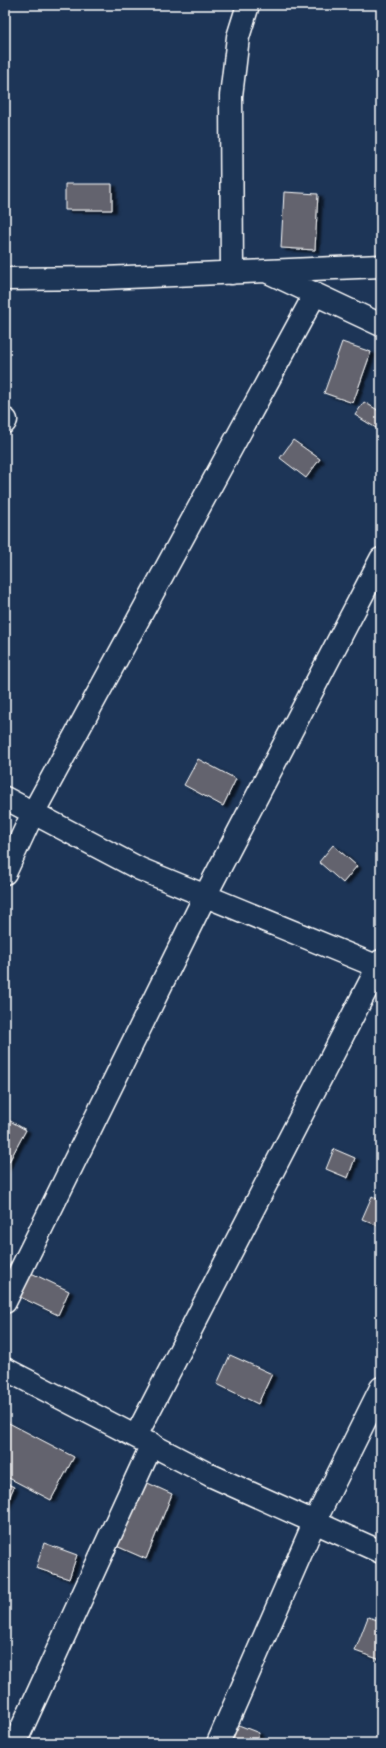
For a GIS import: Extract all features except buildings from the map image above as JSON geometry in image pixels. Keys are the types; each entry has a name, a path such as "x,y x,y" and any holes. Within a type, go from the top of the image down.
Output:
{"street":[{"path":"232,273 231,96 238,37 248,5"},
{"path":"5,279 104,278 381,266"},
{"path":"266,271 381,325"},
{"path":"5,873 33,813 315,294"},
{"path":"5,1302 205,896 381,559"},
{"path":"5,798 140,869 380,965 144,1440 15,1743"},
{"path":"5,1369 210,1475 381,1552"},
{"path":"218,1743 314,1523 381,1388"}]}
